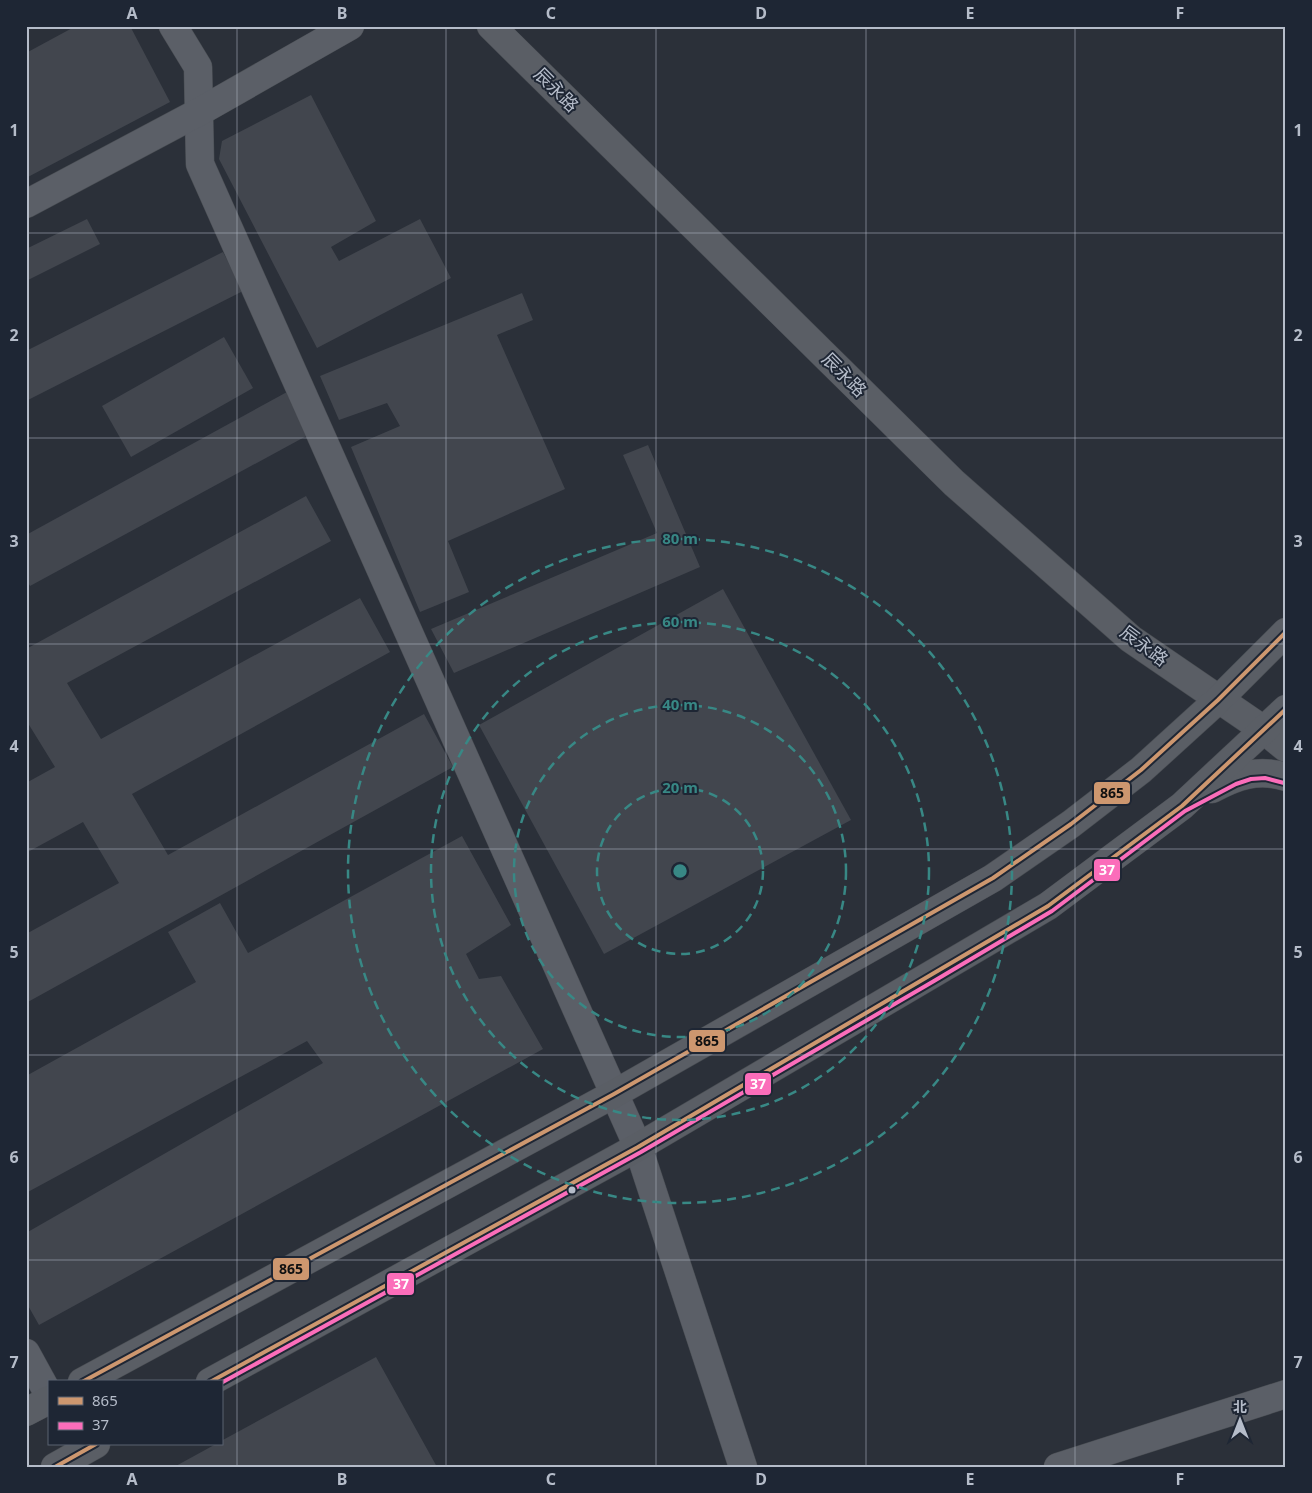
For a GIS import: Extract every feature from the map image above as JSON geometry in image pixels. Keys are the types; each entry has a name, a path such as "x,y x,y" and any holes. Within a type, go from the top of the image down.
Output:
{"main road":[{"name":"辰永路","path":"491,26 954,484 1131,639 1218,700 1258,736 1286,766"},
{"path":"86,1380 614,1094 992,878 1071,824 1133,776 1218,700 1286,632"},
{"path":"214,1380 638,1147 1048,906 1182,806 1286,708"},
{"name":"辰永路","path":"1258,736 1286,748"},
{"path":"1182,806 1234,778 1250,773 1266,772 1286,777"},
{"path":"26,1412 48,1401"}],"street":[{"path":"173,26 198,67 200,164 638,1147 743,1467"},
{"path":"26,204 199,112 350,26"},
{"path":"26,1353 48,1393"},
{"path":"1058,1467 1286,1394"}],"building":[{"path":"76,26 130,26 170,102 26,178 26,53"},
{"path":"311,95 376,221 331,247 339,261 420,219 451,278 317,348 219,159 222,141"},
{"path":"87,219 100,244 26,281 26,249"},
{"path":"223,252 243,291 26,401 26,351"},
{"path":"522,293 533,320 497,335 565,489 448,541 469,592 420,612 351,447 400,426 387,403 339,420 320,376"},
{"path":"224,337 253,388 131,457 102,406"},
{"path":"287,392 310,434 30,586 26,579 26,535"},
{"path":"648,445 700,567 454,673 431,629 657,533 623,455"},
{"path":"306,496 331,541 67,683 101,739 360,598 390,652 132,794 168,855 424,714 453,767 26,1003 26,934 119,883 83,822 26,853 26,783 55,767 26,720 26,649"},
{"path":"723,589 851,820 604,954 479,725"},
{"path":"462,836 511,925 466,954 479,979 501,976 543,1049 39,1325 26,1302 26,1233 323,1063 307,1041 26,1193 26,1076 196,982 168,932 220,903 248,953"},
{"path":"376,1357 437,1467 174,1467 212,1446 222,1446 222,1440"}],"transit line":[{"name":"865","path":"86,1380 614,1094 993,878 1071,824 1141,770 1218,700 1286,632"},
{"name":"865","path":"214,1380 638,1147 1048,906 1182,806 1286,709"},
{"name":"37","path":"222,1382 641,1152 1052,911 1185,811 1236,784 1251,779 1265,778 1284,783"},
{"name":"865","path":"55,1467 92,1446"}]}
